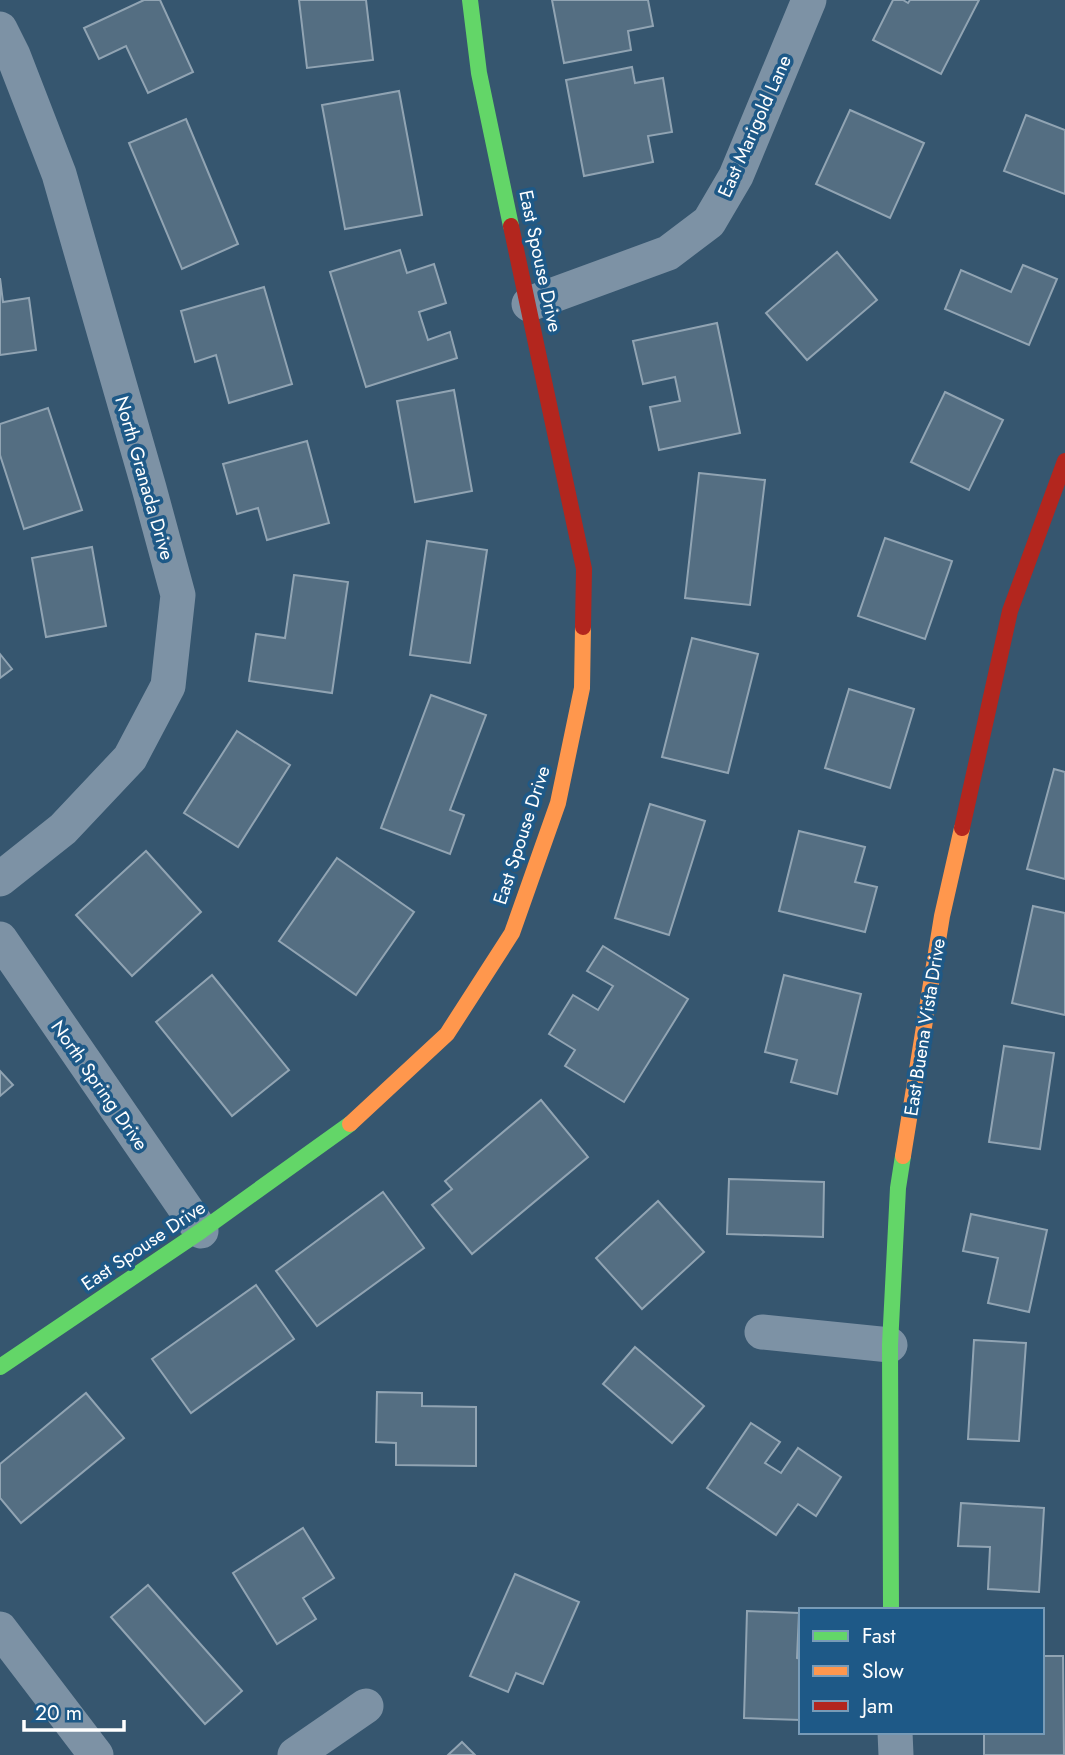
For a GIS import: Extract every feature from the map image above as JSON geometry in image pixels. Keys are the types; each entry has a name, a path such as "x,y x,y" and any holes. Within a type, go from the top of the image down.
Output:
{"main road":[{"name":"East Spouse Drive","path":"0,1367 201,1231 354,1121 447,1034 512,933 558,803 582,688 584,569 479,73 470,0"},
{"name":"East Buena Vista Drive","path":"891,1608 890,1345 898,1188 942,916 1010,611 1065,461"}],"street":[{"name":"East Marigold Lane","path":"529,304 668,253 709,222 736,176 809,0"},
{"name":"North Granada Drive","path":"0,29 13,55 59,174 178,595 168,686 130,758 63,829 0,879"},
{"name":"North Spring Drive","path":"0,939 201,1231"},
{"path":"762,1332 890,1345"},
{"path":"0,1629 96,1755"},
{"path":"295,1755 366,1706"},
{"path":"895,1734 896,1755"}],"building":[{"path":"144,0 160,0 193,72 148,93 126,46 99,59 84,28"},
{"path":"299,0 366,0 373,60 307,68"},
{"path":"552,0 648,0 653,26 628,31 631,50 564,63"},
{"path":"893,0 908,3 910,0 979,0 941,74 873,40"},
{"path":"632,67 635,83 663,78 672,132 648,136 653,162 584,176 566,80"},
{"path":"399,91 422,215 345,229 322,105"},
{"path":"850,110 924,143 890,218 816,184"},
{"path":"1026,115 1065,130 1065,194 1004,171"},
{"path":"186,119 238,244 182,269 129,143"},
{"path":"400,250 407,273 434,264 446,303 419,312 428,340 450,332 457,358 366,387 330,272"},
{"path":"837,252 877,300 807,360 766,313"},
{"path":"1023,265 1057,279 1029,345 945,309 961,270 1011,292"},
{"path":"0,278 3,302 29,298 36,350 0,355"},
{"path":"264,287 292,384 229,403 216,355 195,362 181,311"},
{"path":"717,323 740,433 659,450 650,407 680,401 675,377 643,384 633,341"},
{"path":"454,390 472,491 415,502 397,401"},
{"path":"945,392 1003,420 969,490 911,462"},
{"path":"48,408 82,510 24,529 0,455 0,424"},
{"path":"307,441 329,523 267,540 258,508 237,514 223,464"},
{"path":"699,473 765,480 750,605 685,598"},
{"path":"885,538 952,561 925,639 858,616"},
{"path":"427,541 487,550 470,663 410,655"},
{"path":"92,547 106,626 46,637 32,558"},
{"path":"294,575 348,582 332,693 249,681 256,634 285,638"},
{"path":"692,638 758,654 728,773 662,757"},
{"path":"0,654 12,669 0,678"},
{"path":"849,689 914,709 890,788 825,768"},
{"path":"431,695 486,715 450,810 464,815 450,854 381,828"},
{"path":"237,731 290,765 238,847 184,813"},
{"path":"1054,769 1065,772 1065,879 1027,869"},
{"path":"650,804 705,821 669,935 615,918"},
{"path":"799,831 865,847 855,882 877,887 865,932 779,911"},
{"path":"146,851 201,912 132,976 76,915"},
{"path":"337,858 414,912 356,995 279,941"},
{"path":"1033,906 1065,913 1065,1015 1012,1003"},
{"path":"603,946 688,999 624,1102 565,1066 575,1050 549,1034 573,995 598,1010 613,986 587,971"},
{"path":"212,975 289,1070 232,1116 156,1022"},
{"path":"784,975 861,994 837,1094 791,1082 797,1060 765,1052"},
{"path":"1004,1046 1054,1053 1040,1149 989,1142"},
{"path":"0,1071 13,1085 0,1096"},
{"path":"541,1100 588,1157 472,1254 432,1205 452,1189 445,1181"},
{"path":"729,1179 824,1182 823,1237 727,1234"},
{"path":"383,1192 424,1248 317,1326 276,1271"},
{"path":"658,1201 704,1252 642,1309 596,1258"},
{"path":"971,1214 1047,1230 1029,1312 988,1303 998,1258 963,1251"},
{"path":"256,1285 294,1339 191,1413 152,1359"},
{"path":"974,1340 1026,1343 1019,1441 968,1439"},
{"path":"635,1347 704,1406 672,1443 603,1384"},
{"path":"377,1392 422,1393 422,1406 476,1407 476,1466 396,1465 396,1443 376,1442"},
{"path":"86,1393 124,1438 21,1523 0,1498 0,1464"},
{"path":"751,1423 780,1442 765,1463 781,1473 798,1448 841,1477 816,1516 798,1504 776,1535 707,1488"},
{"path":"961,1503 1044,1508 1039,1592 988,1589 990,1547 958,1546"},
{"path":"303,1528 334,1578 303,1598 316,1619 277,1644 233,1573"},
{"path":"515,1574 579,1602 543,1684 516,1673 508,1692 470,1676"},
{"path":"148,1585 242,1691 205,1724 111,1617"},
{"path":"747,1611 799,1613 799,1720 744,1718"},
{"path":"1044,1656 1063,1656 1064,1755 984,1755 984,1734 1044,1734"},
{"path":"462,1742 475,1755 448,1755"}],"traffic: fast":[{"path":"470,0 479,73 511,226"},
{"path":"0,1367 201,1231 350,1124"},
{"path":"891,1608 890,1345 898,1188 903,1156"}],"traffic: slow":[{"path":"350,1124 447,1034 512,933 558,803 582,688 583,627"},
{"path":"903,1156 942,916 962,828"}],"traffic: jam":[{"path":"511,226 584,569 583,627"},
{"path":"962,828 1010,611 1065,461"}]}
